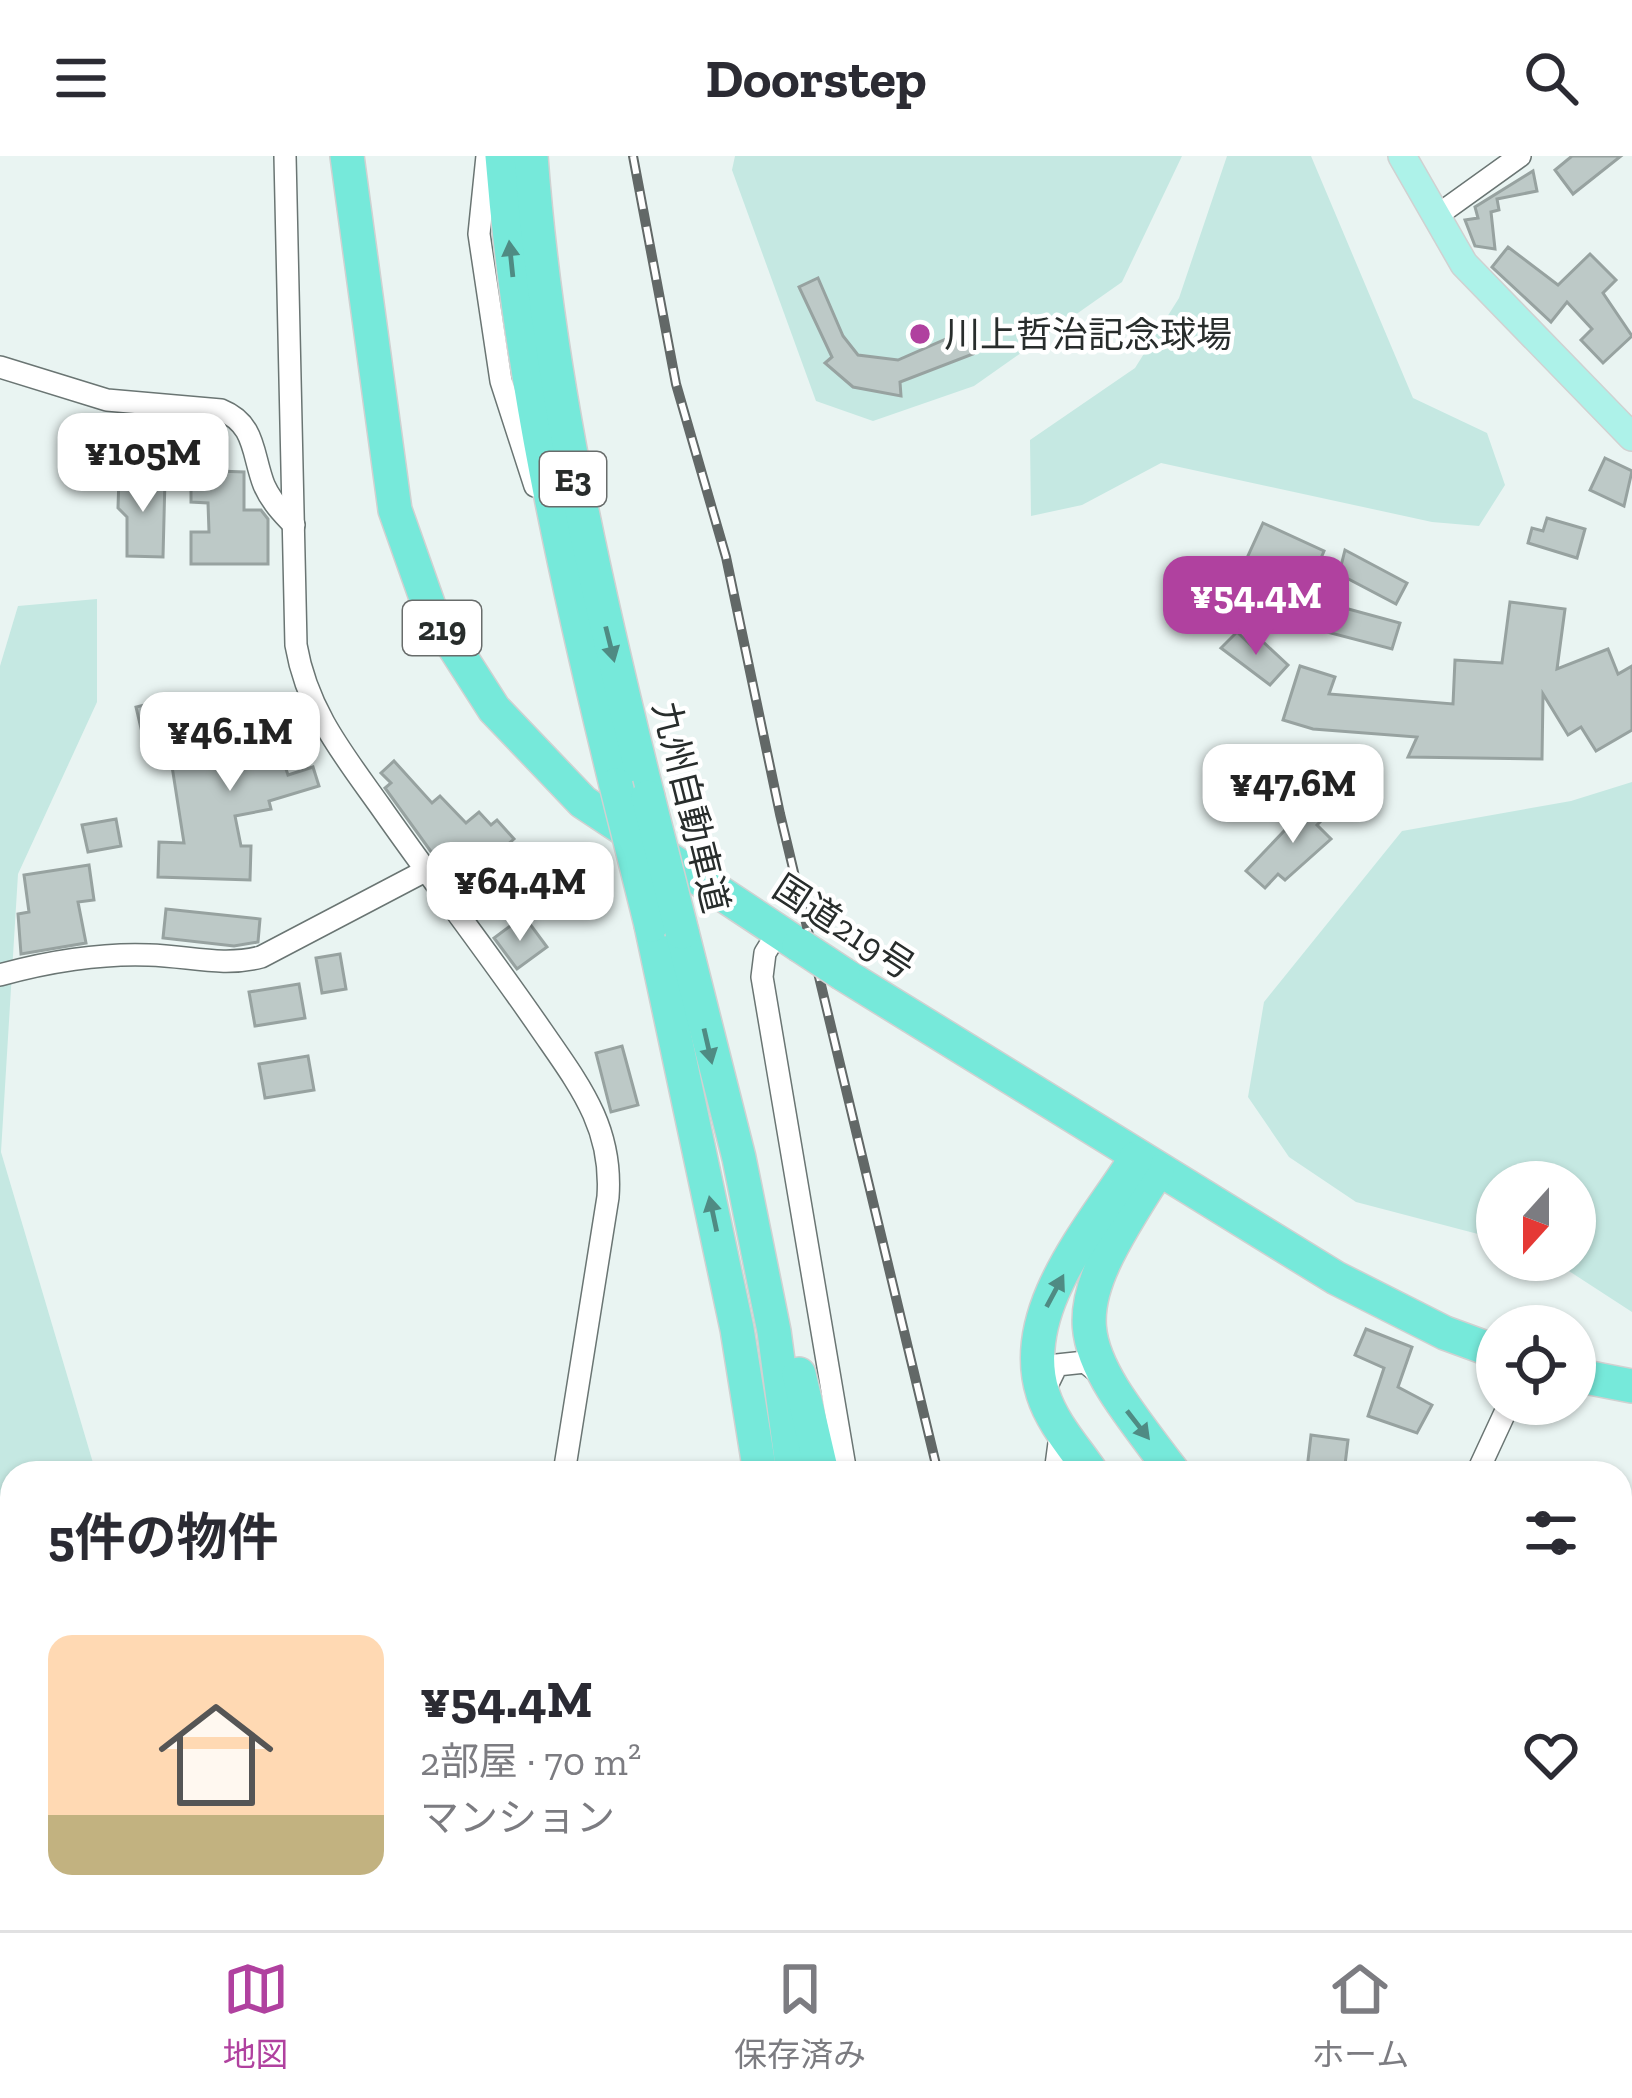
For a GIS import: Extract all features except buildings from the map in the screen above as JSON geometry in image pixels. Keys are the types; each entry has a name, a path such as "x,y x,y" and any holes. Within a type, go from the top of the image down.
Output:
{"highway":[{"name":"国道219号","path":"347,156 394,510 430,609 494,709 583,802 843,974 1336,1278 1476,1344"},
{"name":"九州自動車道","path":"502,156 526,380 666,929 739,1158 774,1331 791,1461"},
{"name":"九州自動車道","path":"535,156 554,377 580,582"},
{"name":"九州自動車道","path":"666,929 758,1461"},
{"path":"739,1158 819,1461"},
{"path":"1146,1165 1093,1285 1089,1331 1101,1375 1165,1461"},
{"path":"1083,1461 1043,1394 1037,1351 1045,1312 1146,1165"},
{"path":"736,1329 740,1461"},
{"path":"1596,1379 1632,1386"}],"main road":[{"path":"1402,156 1464,264 1632,437"}],"street":[{"path":"285,156 296,645 302,683 321,722 423,872 496,963 603,1126 610,1165 608,1197 566,1461"},
{"path":"487,156 479,234 501,381 580,582"},
{"path":"1435,218 1520,156"},
{"path":"0,367 107,400 221,410 235,416 251,437 266,489 294,525"},
{"path":"0,975 38,964 147,955 232,964 261,957 423,872"},
{"path":"789,939 765,953 762,977 844,1461"},
{"path":"1043,1394 1057,1365 1085,1363 1101,1375"},
{"path":"1483,1461 1499,1425"},
{"path":"1056,1461 1060,1428"}],"green space":[{"name":"川上哲治記念球場","path":"735,156 1182,156 1122,282 974,386 873,421 816,401 732,170"},
{"path":"1227,156 1311,156 1413,398 1487,433 1505,485 1479,526 1432,522 1161,463 1082,505 1031,516 1030,440 1135,368 1179,298"},
{"path":"97,599 97,702 18,874 1,1152 92,1461 0,1461 0,666 18,606"},
{"path":"1632,782 1632,1312 1584,1281 1596,1281 1596,1161 1476,1161 1476,1233 1356,1202 1289,1157 1248,1097 1264,1002 1402,831 1571,801"}],"railway":[{"path":"633,156 676,384 726,557 780,814 935,1461"}],"place":[{"name":"川上哲治記念球場","path":"920,334"}]}
